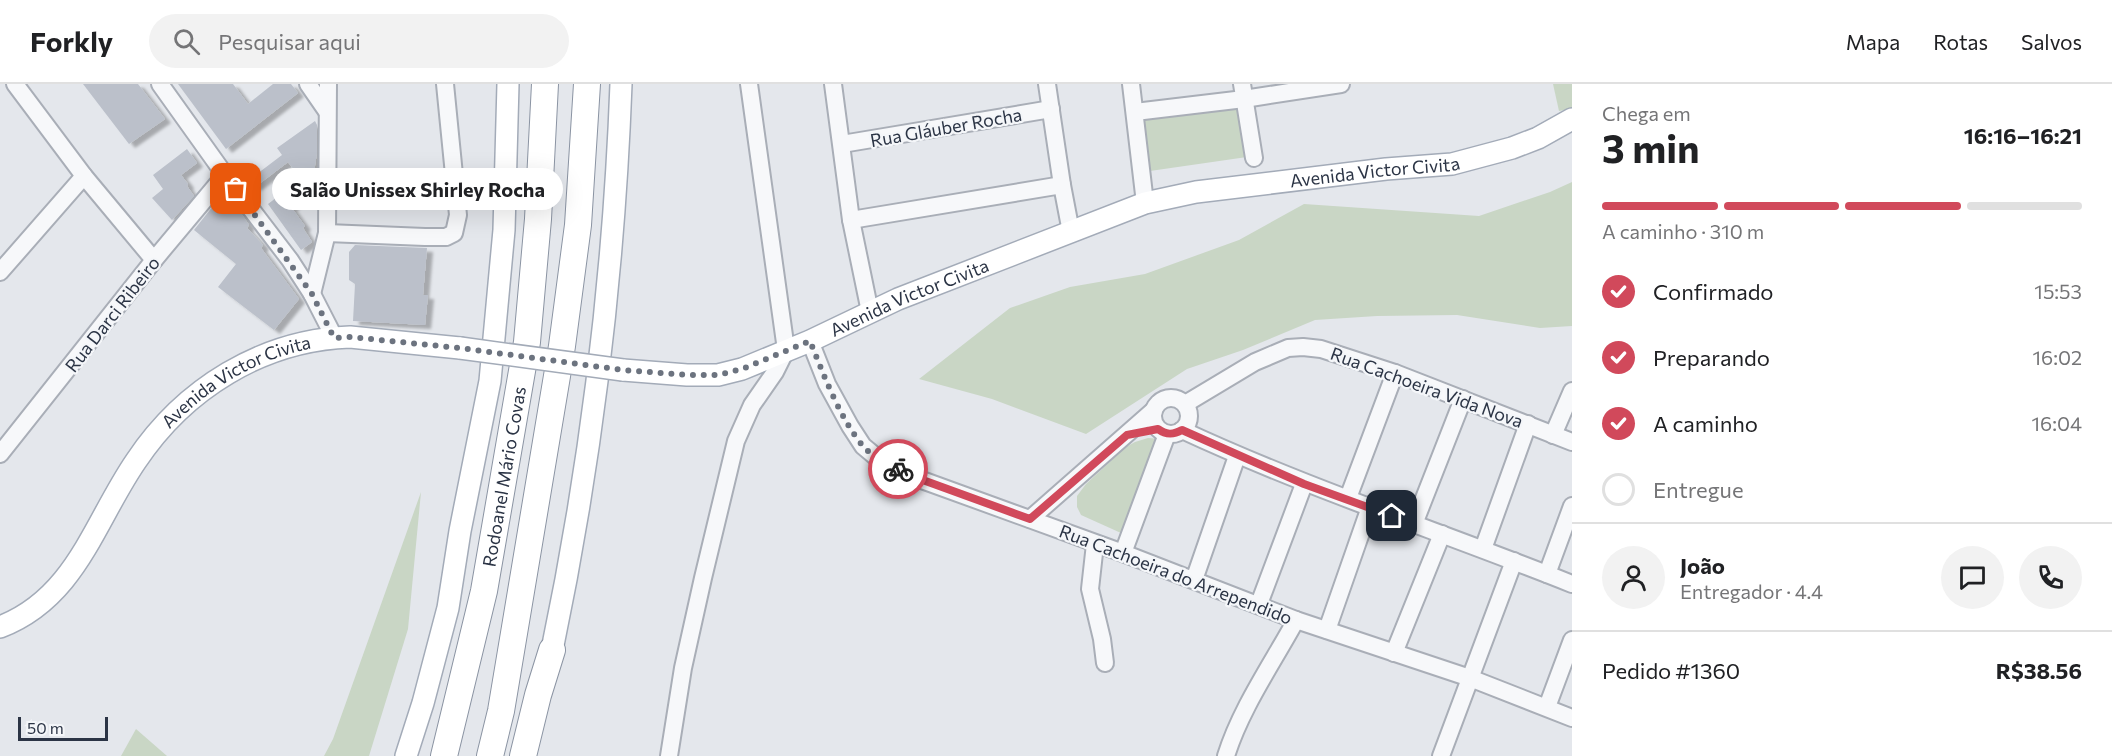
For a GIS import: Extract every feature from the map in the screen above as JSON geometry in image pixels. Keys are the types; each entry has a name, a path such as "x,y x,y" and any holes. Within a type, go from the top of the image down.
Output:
{"highway":[{"name":"Rodoanel Mário Covas","path":"444,756 484,591 527,342 538,219 545,84"},
{"name":"Rodoanel Mário Covas","path":"490,756 501,711 562,346 578,225 587,84"},
{"path":"523,756 552,650"},
{"path":"533,756 546,696 552,650"}],"main road":[{"path":"406,756 423,703 448,608 459,531 490,381 504,230 508,84"},
{"path":"552,650 571,560 601,344 615,206 621,84"},
{"name":"Avenida Victor Civita","path":"0,627 29,613 71,573 135,461 168,418 203,389 239,366 281,350 315,340 350,337 460,348 623,370 718,375 742,369 810,341 898,299 1145,203 1196,192 1386,170 1452,165 1512,148 1538,138 1572,119"}],"street":[{"path":"15,84 84,176 154,260"},
{"path":"160,84 290,260 312,294 334,338"},
{"path":"308,84 326,110"},
{"path":"312,294 327,233 326,110 328,84"},
{"path":"327,233 446,237 454,233 458,215 445,84"},
{"path":"669,756 703,578 736,441 752,405 775,372 786,350 749,84"},
{"path":"833,84 851,220 870,312"},
{"path":"1047,84 1071,232"},
{"path":"1131,84 1145,203"},
{"path":"1135,112 1243,92 1341,84"},
{"path":"1243,92 1254,158"},
{"name":"Rua Gláuber Rocha","path":"842,144 1051,109"},
{"name":"Rua Darci Ribeiro","path":"0,454 154,260 225,175"},
{"path":"2,266 84,176"},
{"path":"851,220 1062,185"},
{"name":"Rua Cachoeira do Arrependido","path":"810,341 827,384 850,426 863,446 881,461 920,479 1123,553 1296,620 1470,678 1572,718"},
{"name":"Rua Cachoeira Vida Nova","path":"1185,405 1255,362 1288,348 1321,349 1395,373 1572,442"},
{"path":"1348,498 1395,373"},
{"path":"1553,435 1572,391"},
{"path":"1030,519 1127,435 1160,402 1176,398 1185,405 1189,418 1169,431 1127,435"},
{"path":"1414,524 1462,399"},
{"path":"1154,410 1154,421 1169,431 1572,584"},
{"path":"1483,549 1528,424"},
{"path":"1123,553 1169,431"},
{"path":"1194,580 1237,456"},
{"path":"1259,604 1304,484"},
{"path":"1547,574 1572,506"},
{"path":"1327,630 1370,507"},
{"path":"1394,653 1442,534"},
{"path":"1095,544 1090,589 1102,639 1105,663"},
{"path":"1441,756 1514,561"},
{"path":"1226,756 1231,738 1247,706 1296,620"},
{"path":"1547,707 1572,640"}],"green space":[{"path":"1553,84 1572,84 1572,109 1559,111"},
{"path":"1239,105 1247,157 1150,171 1143,119"},
{"path":"1572,182 1572,326 1540,328 1457,315 1377,316 1315,320 1243,350 1187,369 1086,434 992,399 919,379 1010,308 1070,287 1145,274 1239,240 1304,204 1479,216 1550,192"},
{"path":"1148,438 1162,439 1121,533 1081,515 1077,507 1077,496 1086,484 1126,447"},
{"path":"421,492 408,629 369,756 324,756 333,739"},
{"path":"136,729 167,756 121,756"}],"building":[{"path":"83,84 138,84 165,119 129,144"},
{"path":"178,84 233,84 248,104 273,84 291,84 298,93 226,149"},
{"path":"315,121 317,153 311,191 291,207 305,226 303,228 312,242 301,250 268,204 301,179 288,162 255,187 249,180 282,155 277,148"},
{"path":"187,149 197,163 181,175 194,196 172,220 152,198 163,189 153,175"},
{"path":"218,202 236,206 249,225 247,228 263,245 261,248 299,299 274,330 218,287 236,264 194,230"},
{"path":"355,245 427,248 423,295 428,295 425,325 353,321 355,284 349,280 349,252"}],"way so far":[{"path":"236,189 290,260 312,294 334,338 350,337 460,348 623,370 687,375 718,375 742,369 810,341 827,384 863,446 881,461 898,469"}],"place":[{"name":"Salão Unissex Shirley Rocha","path":"236,189"}],"route":[{"path":"898,469 1030,519 1127,435 1158,429 1167,434 1175,434 1182,430 1304,484 1348,498 1392,516"}]}
